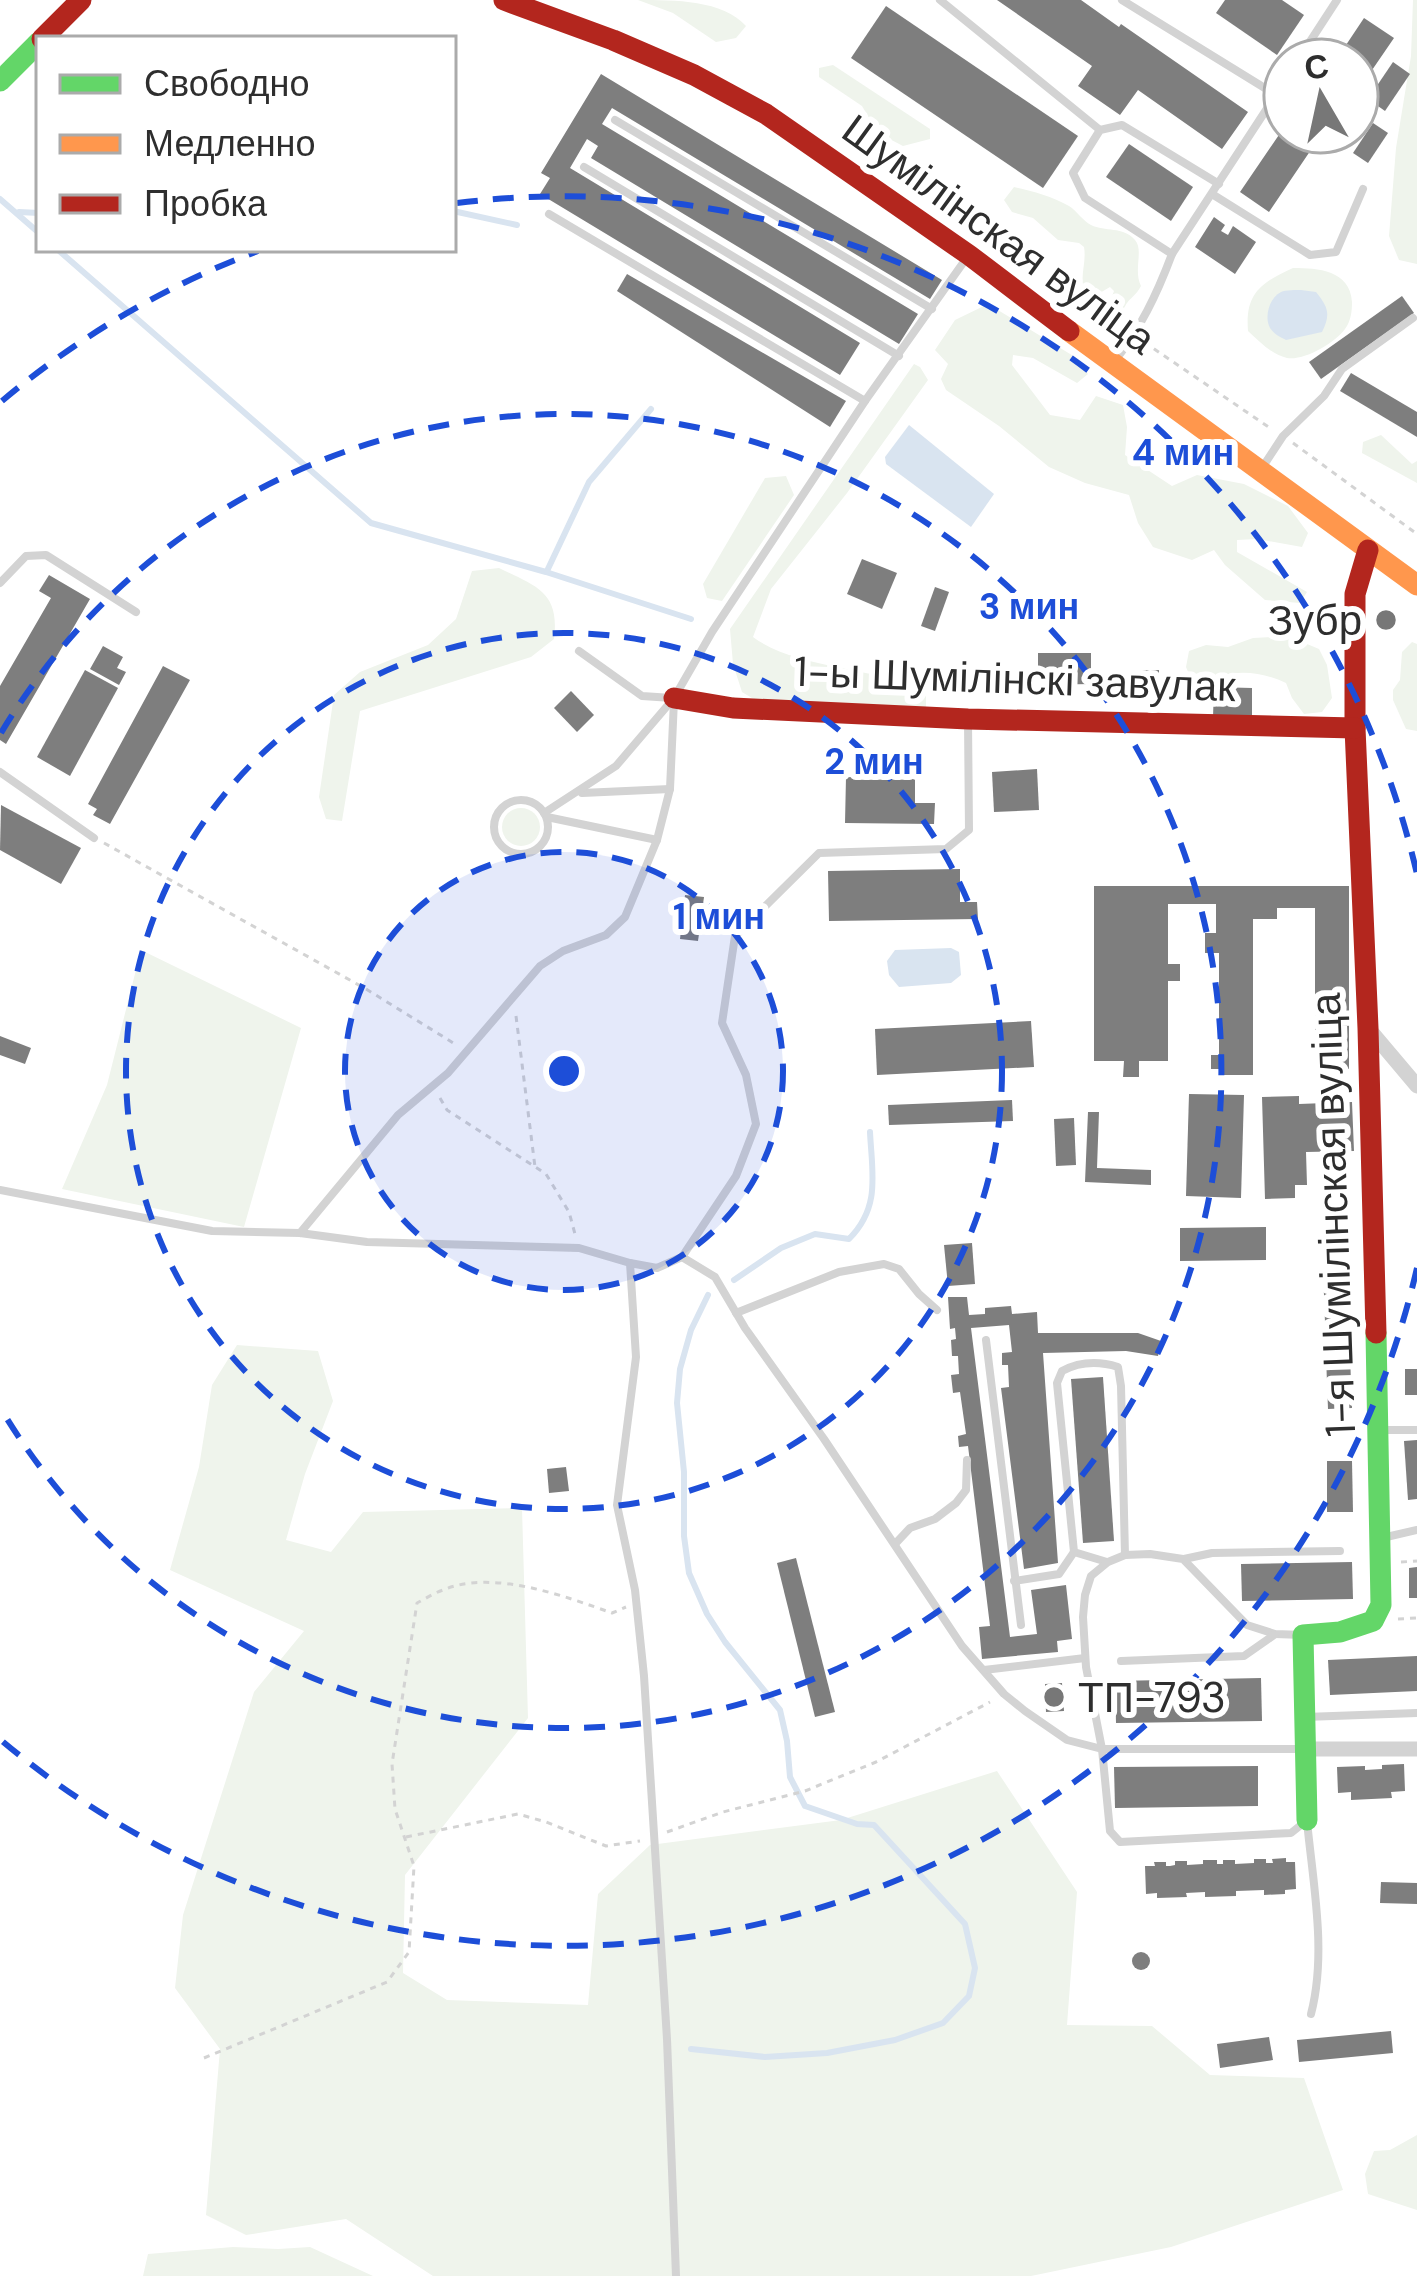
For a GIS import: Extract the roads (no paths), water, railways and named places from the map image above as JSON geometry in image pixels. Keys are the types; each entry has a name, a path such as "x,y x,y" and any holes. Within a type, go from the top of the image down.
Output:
{"street":[{"path":"44,36 81,0"},
{"name":"Шумілінская вуліца","path":"504,0 694,75 766,114 969,255 1417,585"},
{"path":"0,81 36,44"},
{"name":"1-я Шумілінская вуліца","path":"1304,1635 1340,1632 1372,1621 1381,1605 1368,1028 1355,728 1355,594 1368,550"},
{"name":"1-ы Шумілінскі завулак","path":"674,698 733,708 968,719 1355,728"},
{"path":"1368,1028 1417,1086"},
{"path":"1304,1635 1307,1820"},
{"path":"1304,1749 1417,1749"}],"lane":[{"path":"940,0 1100,130"},
{"path":"1122,0 1261,86"},
{"path":"1313,36 1335,1"},
{"path":"1112,364 1135,335 1172,254 1261,118"},
{"path":"615,120 932,309"},
{"path":"1172,254 1084,198 1073,173 1100,130 1122,125 1219,184"},
{"path":"584,166 899,356"},
{"path":"1212,194 1310,255 1336,252 1364,189"},
{"path":"549,214 866,401"},
{"path":"546,815 616,766 674,698 712,632 969,255"},
{"path":"1261,469 1283,436 1324,396 1342,369 1413,318"},
{"path":"0,583 26,556 46,555 136,612"},
{"path":"579,651 642,696 674,698"},
{"path":"301,1233 398,1115 466,1051 540,966 606,935 625,917 657,840 670,789 674,698"},
{"path":"0,1190 212,1231 301,1233 367,1243 579,1248 657,1268 682,1257 736,1176 756,1124 746,1075 722,1023 735,936 819,853 946,849 969,830 968,719"},
{"path":"0,772 94,838"},
{"path":"576,793 670,789"},
{"path":"546,815 546,839 530,853 509,852 495,836 496,815 502,806 522,799 533,802 546,815 657,840"},
{"path":"682,1257 715,1277 962,1646 1004,1694 1067,1740 1102,1749 1304,1749"},
{"path":"631,1263 636,1358 617,1505 635,1590 656,1836 676,2276"},
{"path":"736,1313 839,1272 884,1264 899,1269 937,1310"},
{"path":"986,1340 1021,1625"},
{"path":"1014,1581 1059,1574 1073,1552 1057,1383 1062,1370 1075,1364 1118,1366 1125,1556"},
{"path":"1378,1430 1417,1430"},
{"path":"895,1544 910,1528 935,1519 956,1503 966,1490 967,1460"},
{"path":"1381,1539 1417,1530"},
{"path":"1307,1820 1291,1833 1120,1842 1110,1831 1102,1749 1085,1658 1085,1595 1091,1576 1125,1556 1183,1559 1212,1553 1340,1551"},
{"path":"1073,1552 1108,1562"},
{"path":"1183,1559 1247,1624 1275,1634 1304,1635"},
{"path":"1121,1661 1244,1656 1275,1634"},
{"path":"982,1670 1085,1658"},
{"path":"1304,1717 1417,1713"},
{"path":"1307,1820 1318,1984 1311,2014"}],"waterway":[{"path":"0,199 36,230"},
{"path":"19,212 36,213"},
{"path":"456,212 517,225"},
{"path":"60,252 371,523 691,619"},
{"path":"547,571 589,482 651,409"},
{"path":"734,1280 781,1248 815,1234 849,1239 870,1202 870,1132"},
{"path":"691,2049 765,2057 827,2053 895,2040 943,2023 969,1996 975,1968 965,1924 874,1825 805,1806 790,1777 780,1710 725,1642 689,1573 677,1403 691,1330 708,1295"}],"place":[{"name":"Зубр","path":"1386,620"},
{"name":"ТП-793","path":"1054,1697"}]}
